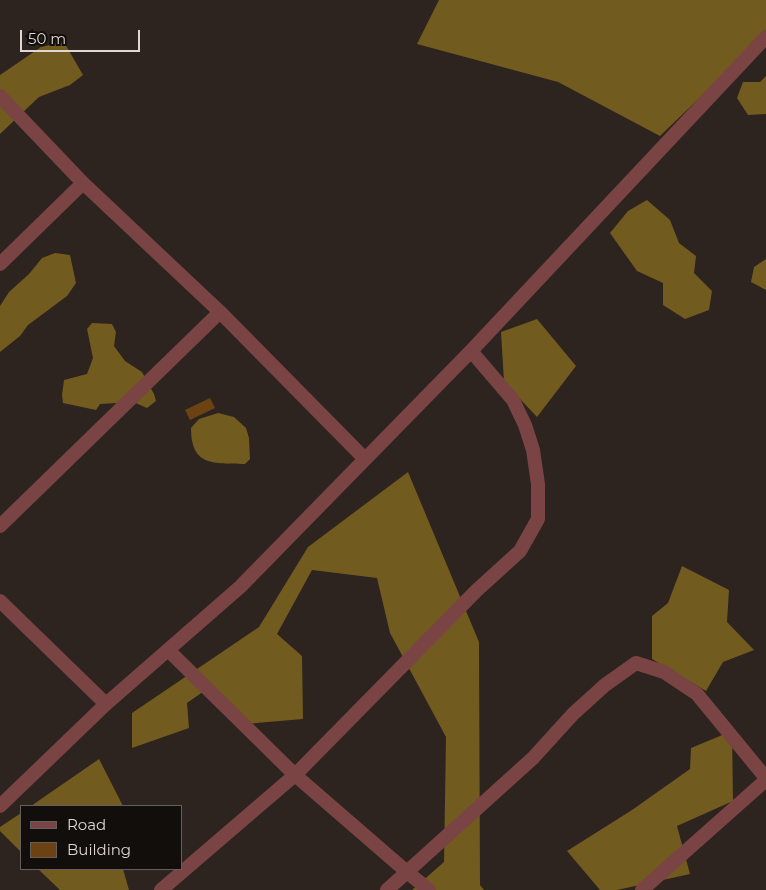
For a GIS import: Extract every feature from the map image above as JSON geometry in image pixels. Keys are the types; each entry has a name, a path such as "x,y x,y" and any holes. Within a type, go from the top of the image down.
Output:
{"street":[{"path":"0,806 106,704 240,587 471,351 766,37"},
{"path":"0,96 83,183 220,312 365,460"},
{"path":"0,264 83,183"},
{"path":"0,526 220,312"},
{"path":"161,890 295,775 476,591 520,550 538,519 538,484 533,450 525,425 513,400 471,351"},
{"path":"0,601 106,704"},
{"path":"168,650 295,775 429,890"},
{"path":"387,890 533,758 573,714 605,685 636,663 664,672 696,694 766,779 642,890"}],"shaded area":[{"path":"439,0 766,0 766,34 660,136 558,82 417,44"},
{"path":"64,42 83,75 70,85 39,97 0,134 0,75 41,47"},
{"path":"766,76 766,114 748,115 737,98 743,82 760,82"},
{"path":"647,200 670,220 679,243 696,256 694,273 712,291 709,310 685,319 663,305 663,283 637,271 610,233 628,211"},
{"path":"55,253 70,255 76,283 67,296 28,325 20,336 0,352 0,306 9,292 29,274 42,258"},
{"path":"766,259 766,290 751,282 754,267"},
{"path":"537,319 576,366 537,417 504,382 501,332"},
{"path":"92,323 112,324 116,332 114,346 125,361 142,372 154,394 156,401 147,408 133,402 100,404 96,410 63,403 64,380 87,374 93,358 87,329"},
{"path":"218,413 234,417 246,428 249,438 250,459 245,464 206,460 195,450 191,428 199,419"},
{"path":"408,472 479,642 480,885 484,890 412,890 444,862 446,737 390,633 377,578 312,570 277,634 302,656 303,719 245,724 207,689 187,703 189,728 132,748 132,713 259,627 308,547"},
{"path":"682,566 729,590 727,622 754,650 723,662 706,691 652,659 652,616 668,603"},
{"path":"732,731 733,801 677,826 690,874 617,890 600,890 567,851 632,810 690,769 691,748"},
{"path":"99,759 122,804 122,805 32,805"},
{"path":"20,814 20,851 0,831 0,827"},
{"path":"39,870 123,870 129,890 60,890"}],"building":[{"path":"210,398 215,408 190,420 185,410"}]}
